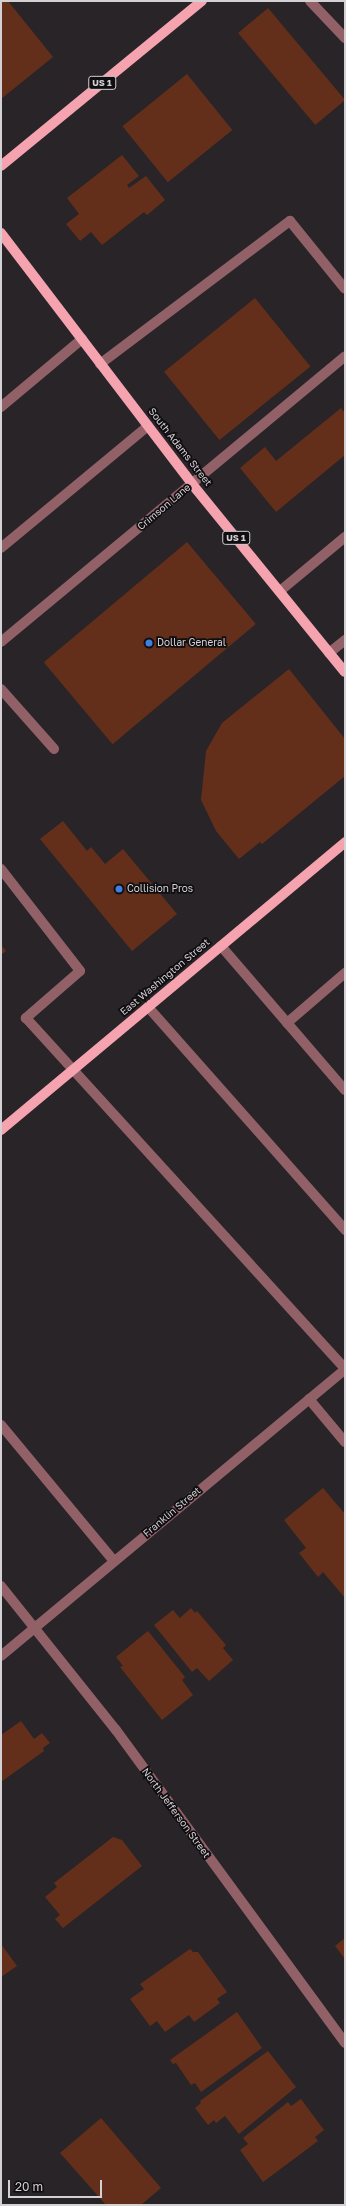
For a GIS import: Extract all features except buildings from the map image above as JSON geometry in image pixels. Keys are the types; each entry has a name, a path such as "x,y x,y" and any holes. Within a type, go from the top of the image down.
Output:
{"main road":[{"name":"US 1","path":"1,166 202,1"},
{"name":"South Adams Street","path":"1,233 192,484 345,672"},
{"name":"East Washington Street","path":"1,1130 345,842"}],"street":[{"path":"310,1 345,38"},
{"path":"100,364 290,221 345,289"},
{"path":"1,407 82,339"},
{"name":"Crimson Lane","path":"1,642 345,356"},
{"path":"1,548 148,426"},
{"path":"280,591 345,537"},
{"path":"329,653 345,640"},
{"path":"1,689 54,749"},
{"path":"1,869 80,971 26,1018 345,1369"},
{"path":"221,946 345,1090"},
{"path":"287,1023 345,973"},
{"path":"148,1007 345,1230"},
{"name":"Franklin Street","path":"1,1656 345,1369"},
{"path":"309,1399 345,1442"},
{"path":"1,1425 114,1562"},
{"name":"North Jefferson Street","path":"1,1586 116,1730 345,2043"}],"place":[{"name":"Dollar General","path":"149,643"},
{"name":"Collision Pros","path":"119,889"}]}
